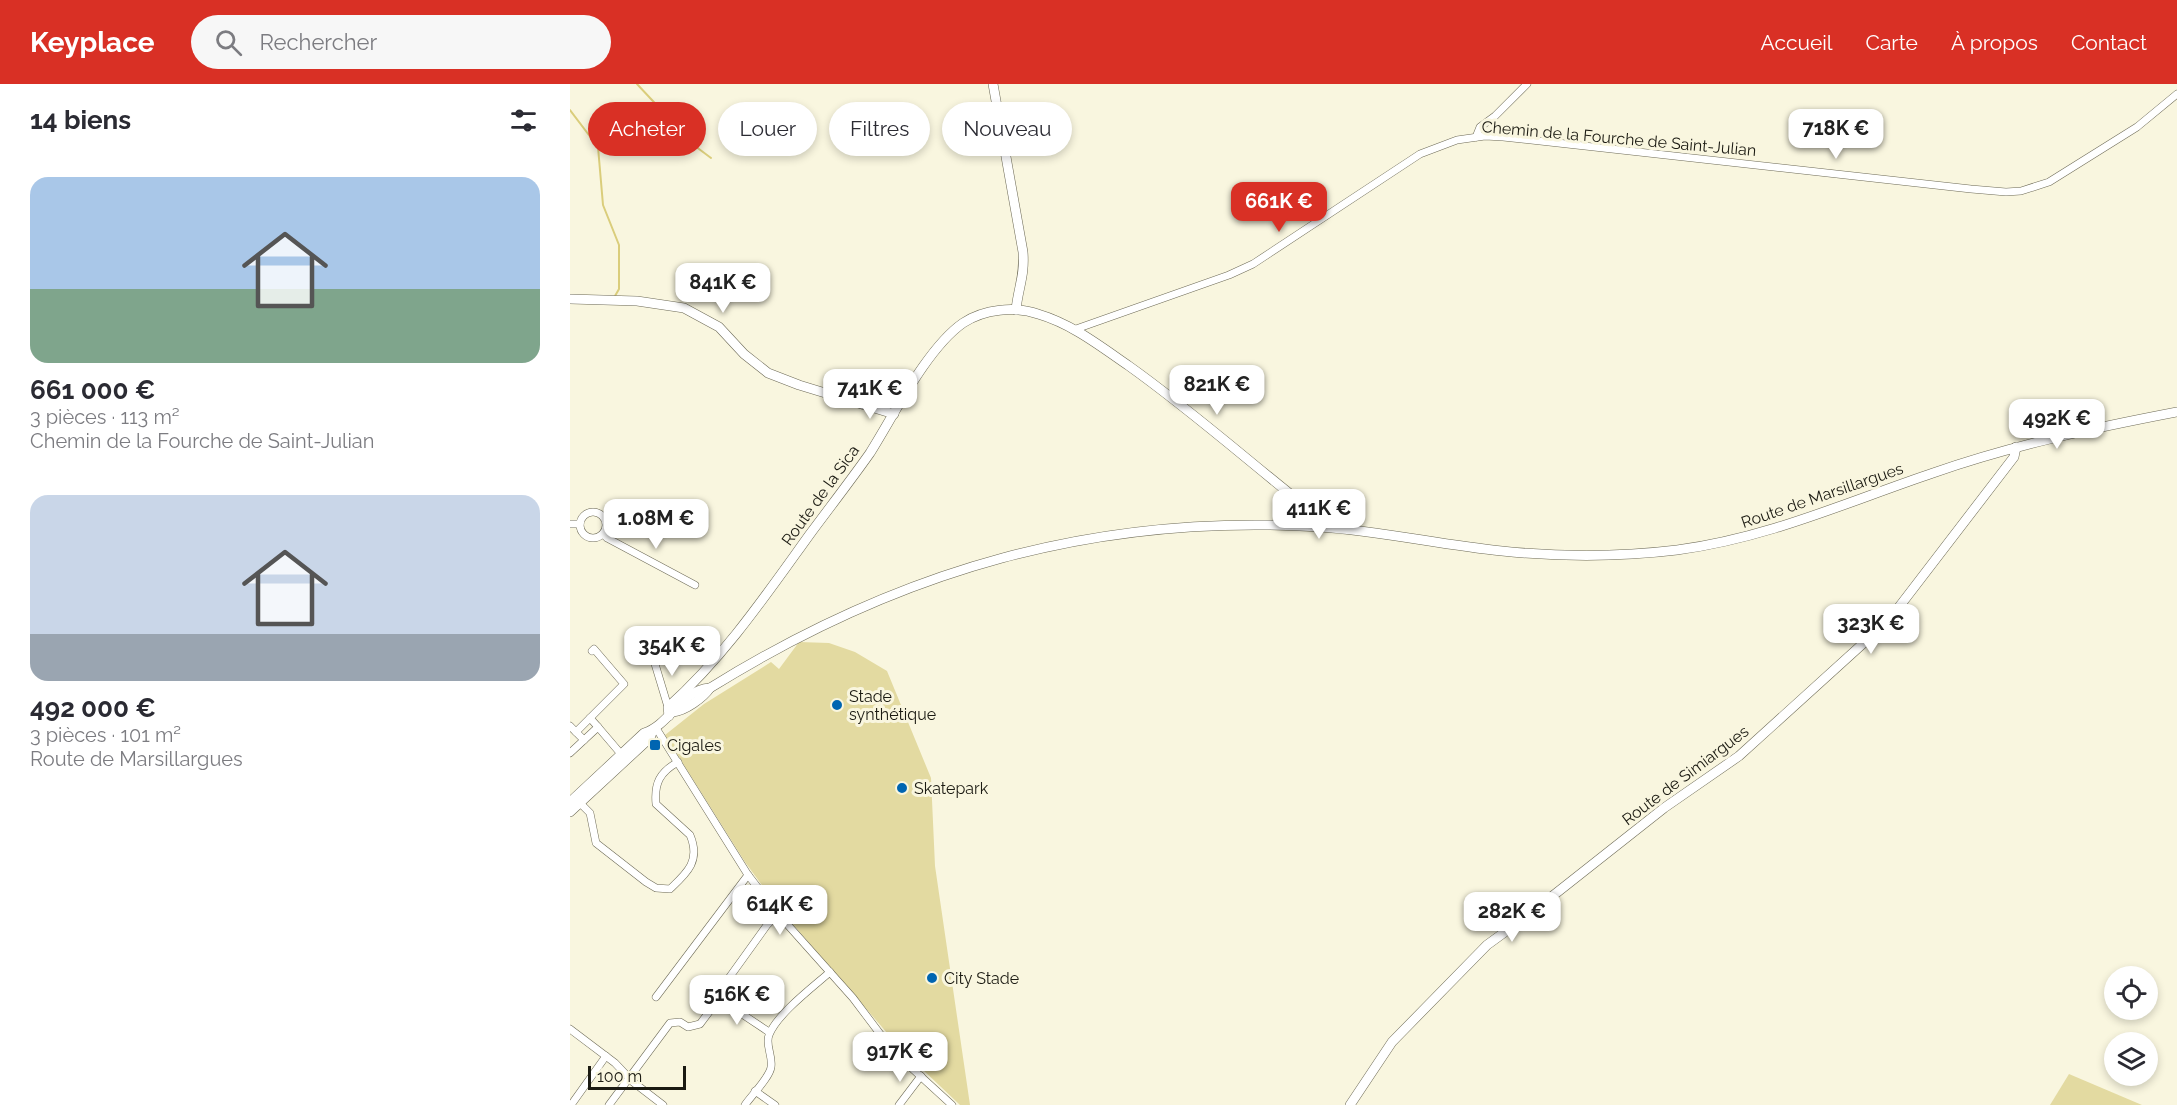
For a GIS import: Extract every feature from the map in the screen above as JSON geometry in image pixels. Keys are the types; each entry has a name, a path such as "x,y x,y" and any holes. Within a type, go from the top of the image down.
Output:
{"street":[{"path":"993,84 1023,252 1023,282 1016,310"},
{"path":"1476,137 1480,127 1495,116 1527,84"},
{"name":"Chemin de la Fourche de Saint-Julian","path":"1076,329 1229,275 1281,246 1420,154 1457,140 1503,137 2006,192 2031,189 2049,182 2138,127 2177,94"},
{"path":"570,299 637,302 684,308 719,327 744,354 768,373 799,385 894,414"},
{"name":"Route de la Sica","path":"670,712 693,682 752,616 869,453 919,375 951,333 972,318 990,312 1016,310 1038,313 1076,329 1171,397 1319,517 1325,527"},
{"path":"854,401 871,399 919,375"},
{"name":"Route de Marsillargues","path":"570,812 575,801 623,757 650,738 654,729 675,706 704,688 710,688 773,650 866,605 919,583 1034,549 1101,536 1239,526 1325,527 1501,551 1555,555 1610,556 1678,550 1724,543 1771,531 1934,472 2016,447 2079,431 2177,412"},
{"name":"Route de Simiargues","path":"1350,1105 1392,1042 1487,945 1531,914 1660,811 1751,747 1889,620 2014,457 2016,447"},
{"path":"591,512 600,513 607,525 603,534 590,538 582,533 580,524 586,513 591,512"},
{"path":"570,524 580,524"},
{"path":"603,534 695,585"},
{"path":"584,740 573,729 590,718 624,684 594,649 592,651"},
{"path":"652,654 670,712"},
{"path":"590,718 623,757"},
{"path":"570,753 598,727"},
{"path":"654,729 678,762 748,874 778,914 853,998 893,1051 952,1105"},
{"path":"575,801 590,813 596,843 646,882 656,888 669,889 688,872 692,865 693,842 690,835 656,804 657,782 669,767 678,762"},
{"path":"656,997 748,874"},
{"path":"609,1105 670,1023 680,1022 688,1027 700,1024 718,998 721,989 778,914"},
{"path":"745,1105 771,1066 769,1032 788,1009 830,972"},
{"path":"718,998 769,1032"},
{"path":"570,1029 606,1056 628,1078 663,1105"},
{"path":"571,1105 606,1056"},
{"path":"899,1105 921,1076"},
{"path":"756,1091 774,1105"}],"shaded area":[{"path":"799,642 829,643 855,652 887,671 931,778 935,866 970,1105 960,1105 901,1049 778,907 745,862 665,735 704,704 771,662 779,669"},
{"path":"2069,1074 2142,1105 2050,1105"}],"waterway":[{"path":"637,84 695,146 711,158"},
{"path":"570,110 598,147 603,205 619,245 619,289 615,296"}],"place":[{"name":"Stade synthétique","path":"837,705"},
{"name":"Cigales","path":"655,745"},
{"name":"Skatepark","path":"902,788"},
{"name":"City Stade","path":"932,978"}]}
